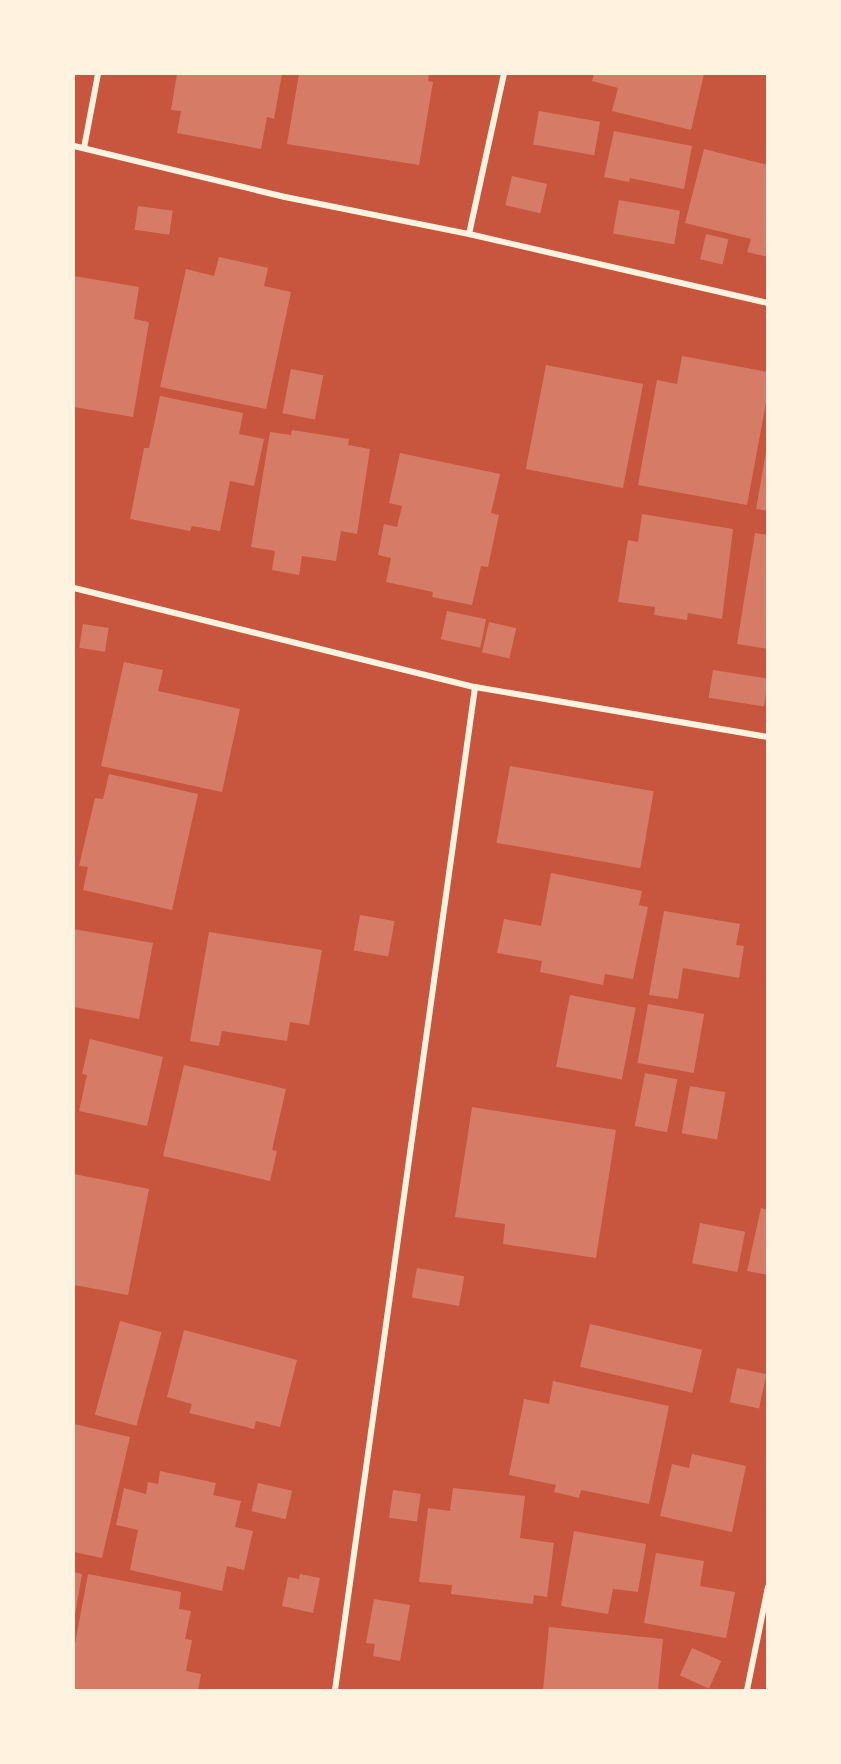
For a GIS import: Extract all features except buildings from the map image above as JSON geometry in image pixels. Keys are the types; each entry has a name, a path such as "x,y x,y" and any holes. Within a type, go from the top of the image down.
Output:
{"street":[{"path":"84,148 98,74"},
{"path":"469,234 504,74"},
{"path":"74,146 285,197 469,234 768,303"},
{"path":"74,588 475,687 768,737"},
{"path":"335,1690 475,687"},
{"path":"747,1690 768,1587"}]}
